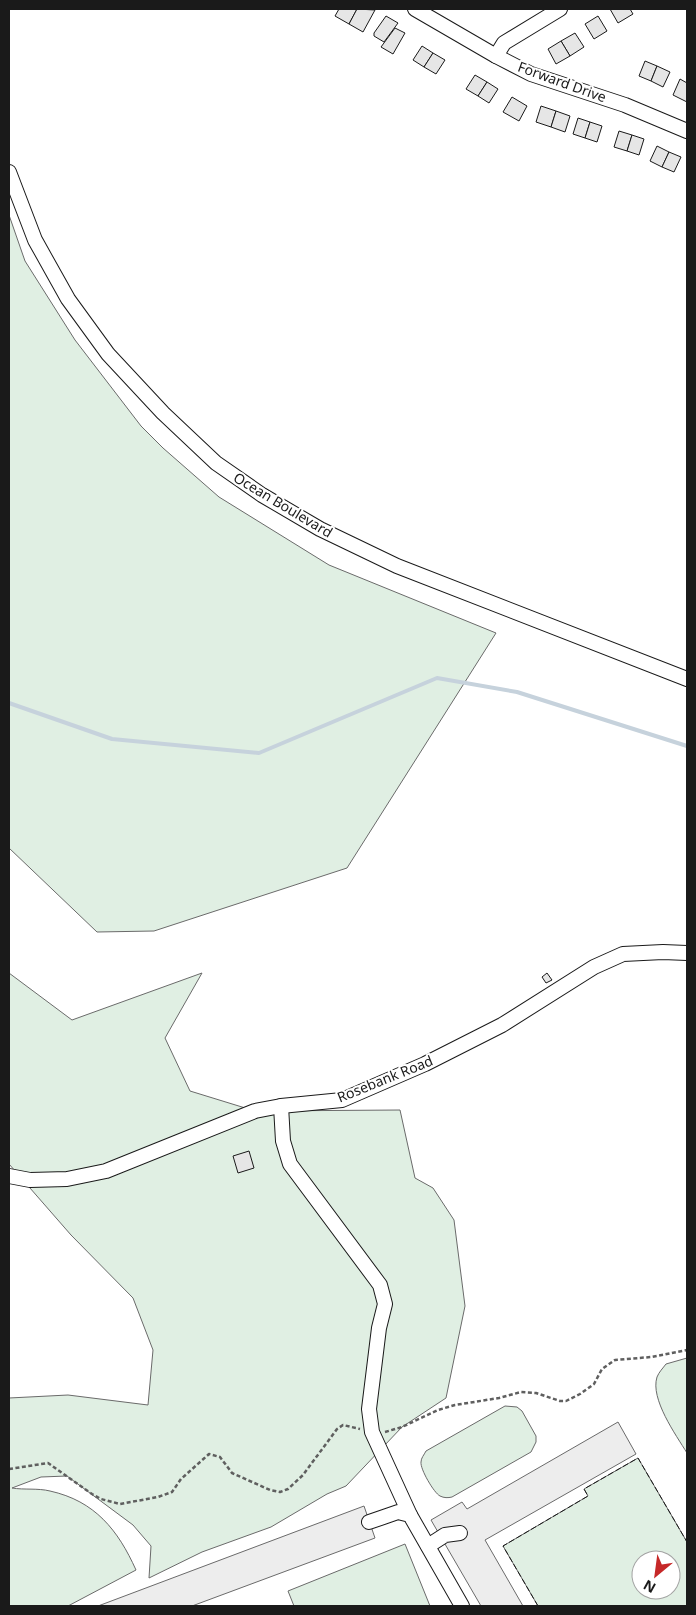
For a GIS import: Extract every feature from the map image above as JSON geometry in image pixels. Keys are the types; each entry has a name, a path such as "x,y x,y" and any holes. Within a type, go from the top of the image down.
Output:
{"street":[{"name":"Forward Drive","path":"415,9 531,74 625,105 687,131"},
{"path":"496,56 504,42 560,9"},
{"name":"Ocean Boulevard","path":"9,172 35,240 74,307 108,354 163,413 216,463 262,495 320,529 397,566 687,679"},
{"name":"Rosebank Road","path":"9,1176 30,1180 68,1179 106,1171 254,1111 281,1106 342,1100 425,1064 502,1025 594,967 623,954 687,953"},
{"path":"281,1106 283,1141 290,1164 380,1285 386,1304 379,1328 369,1409 372,1432 410,1515 462,1606"},
{"path":"369,1522 398,1512 410,1515"},
{"path":"428,1546 445,1535 460,1533"}],"path":[{"path":"9,1469 48,1463 92,1494 120,1504 158,1497 172,1492 181,1479 209,1454 220,1457 232,1473 270,1490 280,1492 288,1489 303,1475 337,1429 343,1425 372,1432 388,1432 402,1428 438,1410 522,1392 536,1393 560,1401 566,1401 594,1384 602,1369 615,1360 651,1357 687,1350"}],"green space":[{"path":"9,215 25,261 75,340 141,426 219,497 329,565 496,633 347,868 154,931 97,932 9,848"},
{"path":"9,973 72,1020 202,973 165,1038 190,1091 255,1111 400,1110 415,1178 433,1188 454,1220 465,1306 446,1398 402,1427 346,1486 327,1494 271,1527 202,1552 149,1578 151,1546 133,1525 67,1476 41,1477 12,1488 50,1491 80,1502 103,1519 113,1530 136,1570 68,1606 9,1606 9,1398 68,1395 148,1405 153,1350 133,1298 71,1235 9,1164"},
{"path":"687,1358 687,1453 665,1416 657,1396 656,1386 657,1377 666,1364"},
{"path":"505,1406 517,1407 522,1411 536,1436 536,1442 531,1452 452,1497 446,1498 437,1494 421,1465 426,1451"},
{"path":"638,1458 687,1542 687,1606 538,1606 503,1546 588,1496 584,1489"},
{"path":"405,1544 430,1606 294,1606 288,1591"}],"shaded area":[{"path":"618,1422 636,1454 485,1540 523,1606 481,1606 431,1520 462,1502 467,1509"},
{"path":"364,1506 375,1538 192,1606 98,1606"}],"building":[{"path":"339,9 357,9 349,24 335,16"},
{"path":"357,9 375,10 363,32 349,24"},
{"path":"610,9 630,9 633,14 618,23"},
{"path":"386,16 398,23 384,42 374,36 374,33"},
{"path":"598,16 607,31 594,39 585,24"},
{"path":"395,28 405,33 393,54 381,47"},
{"path":"575,33 584,47 570,56 561,41"},
{"path":"561,41 570,56 556,64 548,49"},
{"path":"422,46 433,53 424,67 413,60"},
{"path":"433,53 445,60 436,74 424,67"},
{"path":"645,61 657,66 651,81 639,76"},
{"path":"657,66 670,72 663,87 651,81"},
{"path":"475,75 487,82 478,96 466,89"},
{"path":"680,79 687,83 687,102 673,95"},
{"path":"487,82 498,89 489,103 478,96"},
{"path":"512,97 527,106 519,121 503,112"},
{"path":"541,106 556,111 551,127 536,122"},
{"path":"556,111 570,116 565,132 551,127"},
{"path":"578,118 590,122 585,138 573,134"},
{"path":"590,122 602,126 597,142 585,138"},
{"path":"619,131 632,135 627,151 614,147"},
{"path":"632,135 644,139 639,155 627,151"},
{"path":"657,146 669,152 662,167 650,161"},
{"path":"669,152 681,157 674,172 662,167"},
{"path":"547,973 552,980 546,983 542,977"},
{"path":"249,1151 254,1168 238,1173 233,1156"}],"waterway":[{"path":"9,703 112,739 259,753 437,678 517,692 687,746"}],"fence":[{"path":"538,1606 503,1546 588,1496 584,1489 638,1458 687,1542"}]}
